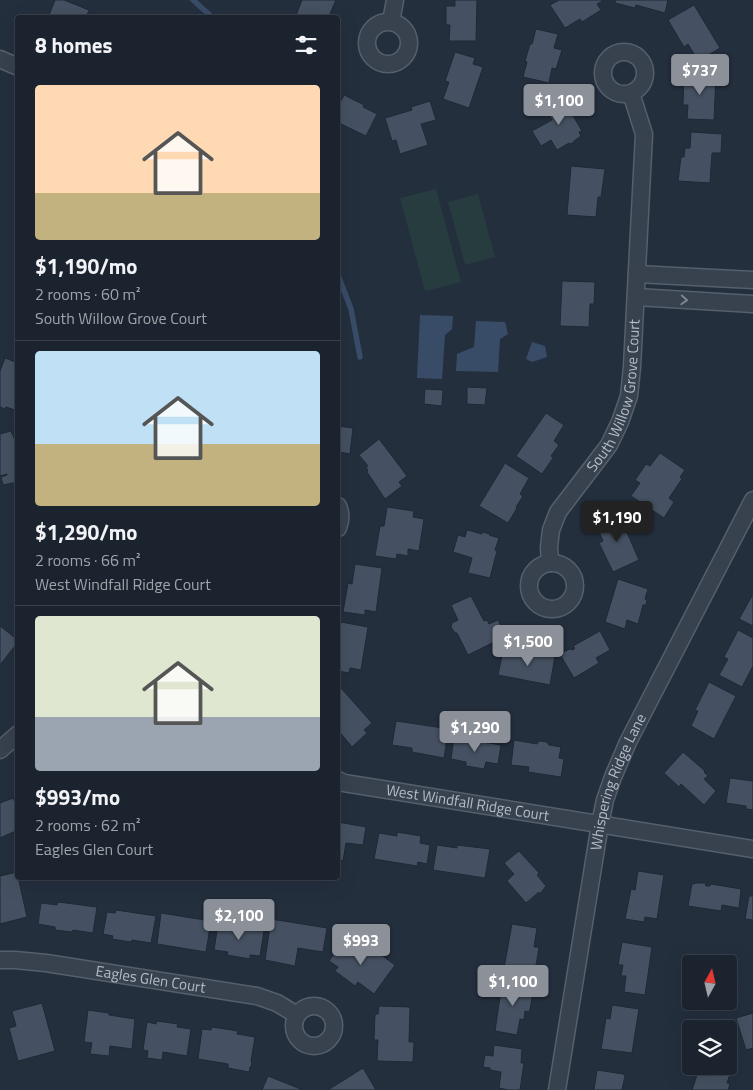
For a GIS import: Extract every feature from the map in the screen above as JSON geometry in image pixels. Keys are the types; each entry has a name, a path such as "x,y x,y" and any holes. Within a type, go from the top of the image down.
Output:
{"street":[{"path":"391,22 395,0"},
{"path":"0,59 15,66"},
{"name":"South Willow Grove Court","path":"550,563 551,530 558,512 609,445 629,396 644,134 631,93"},
{"path":"637,274 753,280"},
{"path":"636,297 753,304"},
{"name":"Whispering Ridge Lane","path":"557,1090 605,800 628,742 753,500"},
{"path":"0,750 15,737"},
{"name":"West Windfall Ridge Court","path":"340,781 753,849"},
{"name":"Eagles Glen Court","path":"0,960 46,963 257,996 276,1003 297,1016"}],"green space":[{"path":"436,189 461,282 425,291 400,198"},
{"path":"478,194 495,257 465,265 448,202"}],"water":[{"path":"420,315 453,316 452,329 445,335 442,379 417,378"},
{"path":"476,321 505,322 508,334 500,339 498,372 456,371 457,354 474,347"},
{"path":"532,342 545,346 547,357 532,362 526,359"}],"building":[{"path":"55,0 64,0 89,10 87,15 49,15"},
{"path":"302,0 336,0 329,15 296,15"},
{"path":"455,0 477,0 476,41 449,41 450,25 446,25 446,6 455,6"},
{"path":"559,0 604,0 597,4 601,10 582,22 580,19 565,28 550,5"},
{"path":"616,0 668,0 665,13 636,5 635,8 615,3"},
{"path":"694,5 720,48 698,61 688,44 684,47 668,20"},
{"path":"536,29 558,34 554,48 562,50 556,69 552,68 549,83 523,77 527,62 525,61"},
{"path":"455,52 475,58 473,64 483,67 469,108 443,99 449,82 445,81"},
{"path":"684,74 716,76 714,120 687,119 688,105 683,105"},
{"path":"344,95 377,114 366,136 340,124 341,101"},
{"path":"562,97 582,131 579,132 581,136 574,142 557,150 551,140 541,146 532,131 552,120 544,107"},
{"path":"430,101 436,120 421,124 428,145 400,154 396,140 392,141 385,118 412,110 411,107"},
{"path":"691,132 722,134 721,153 712,153 710,183 678,181 681,157 684,157 685,148 690,148"},
{"path":"571,166 605,169 601,197 598,197 596,217 567,215"},
{"path":"562,281 595,282 594,304 590,304 589,327 560,326"},
{"path":"5,358 15,362 15,410 0,407 0,371"},
{"path":"467,387 487,388 485,405 467,404"},
{"path":"425,389 443,390 442,406 424,404"},
{"path":"546,413 564,425 554,441 559,445 542,474 516,456"},
{"path":"340,426 353,428 350,454 340,452"},
{"path":"11,431 15,440 15,483 3,485 1,477 7,474 0,476 0,434"},
{"path":"379,439 407,476 399,482 402,486 385,499 367,472 366,467 368,466 359,455"},
{"path":"660,453 685,470 680,477 682,479 669,498 674,502 664,518 631,496 640,483 635,480 646,464 650,466"},
{"path":"505,463 529,478 520,494 523,496 508,523 479,506"},
{"path":"387,507 414,511 413,517 424,519 419,551 408,549 408,556 397,554 396,559 375,556 380,526 384,526"},
{"path":"619,514 639,560 613,572 599,543 603,541 596,524"},
{"path":"467,530 490,534 499,538 490,578 468,573 472,558 453,552 458,535 465,537"},
{"path":"355,564 382,568 376,612 365,610 365,615 343,612 348,583 352,584"},
{"path":"618,579 648,589 645,599 647,600 646,605 643,605 638,624 627,620 625,629 605,622"},
{"path":"753,594 753,626 739,619"},
{"path":"471,596 484,621 487,620 489,624 498,620 506,636 468,655 457,633 451,627 452,623 458,620 451,605"},
{"path":"341,622 368,627 361,670 350,668 349,673 340,671"},
{"path":"0,626 15,638 15,646 0,665"},
{"path":"738,630 753,638 753,666 742,687 719,675 728,659 724,657"},
{"path":"600,631 610,650 596,658 599,663 574,678 561,656 563,652 570,649 573,650 575,648 573,646"},
{"path":"503,651 524,655 525,651 555,656 550,685 498,675"},
{"path":"709,682 736,696 714,739 691,726 698,711 695,710"},
{"path":"340,689 372,723 364,730 367,733 352,747 340,732"},
{"path":"396,721 443,728 441,738 447,739 444,758 412,752 412,748 392,745"},
{"path":"454,737 501,745 498,764 486,762 484,769 466,766 466,762 451,759"},
{"path":"514,740 537,744 539,741 547,742 549,745 561,747 559,758 564,759 561,777 528,772 529,767 511,765"},
{"path":"683,752 705,771 708,776 704,779 716,791 704,805 681,784 679,787 664,773"},
{"path":"730,778 753,781 753,810 746,809 746,806 726,803"},
{"path":"13,798 15,802 15,831 0,838 0,803"},
{"path":"340,822 366,827 363,845 346,843 343,861 340,860"},
{"path":"397,832 421,836 420,843 430,845 427,864 418,862 417,866 374,859 379,833 397,836"},
{"path":"437,845 457,848 457,845 490,849 485,878 433,870"},
{"path":"519,851 539,873 537,875 546,886 540,894 539,892 526,903 507,881 514,874 504,863"},
{"path":"638,871 664,875 657,919 645,917 644,922 625,919 631,889 635,890"},
{"path":"15,872 15,880 19,880 27,917 0,924 0,876"},
{"path":"705,883 706,886 711,884 741,889 739,908 722,905 721,911 688,906 692,884"},
{"path":"749,896 753,896 753,920 745,919"},
{"path":"58,902 97,907 93,933 55,930 55,927 38,924 41,903 57,905"},
{"path":"116,910 156,916 151,943 112,939 113,936 103,934 107,912 115,913"},
{"path":"161,913 211,921 206,952 157,944"},
{"path":"271,919 327,928 323,952 298,948 295,966 265,960"},
{"path":"218,924 264,931 260,956 250,955 250,959 227,955 228,952 214,950"},
{"path":"512,924 537,928 534,947 539,947 534,978 514,975 515,970 504,968"},
{"path":"346,937 373,956 376,951 395,965 374,994 358,982 355,986 335,971 338,967 329,961"},
{"path":"622,942 652,947 645,995 624,992 626,976 621,976 623,965 618,965"},
{"path":"502,983 534,988 529,1012 525,1011 524,1020 520,1019 517,1035 495,1031"},
{"path":"42,1003 55,1051 18,1061 9,1028 16,1026 12,1011"},
{"path":"612,1005 639,1009 632,1053 601,1049 606,1018 610,1019"},
{"path":"379,1006 410,1007 409,1042 414,1042 413,1062 377,1061 378,1040 374,1040 375,1014 378,1014"},
{"path":"88,1010 135,1019 132,1049 110,1046 109,1056 90,1054 92,1043 84,1042"},
{"path":"753,1013 753,1048 746,1050 736,1018"},
{"path":"157,1021 178,1024 177,1027 191,1029 187,1056 163,1052 162,1060 147,1058 148,1051 143,1050 147,1022 156,1024"},
{"path":"212,1027 238,1031 237,1034 255,1037 249,1072 228,1068 228,1064 198,1059 202,1029 211,1030"},
{"path":"494,1045 522,1049 521,1063 524,1063 520,1090 499,1088 501,1072 483,1067 485,1055 493,1056"},
{"path":"363,1068 376,1090 328,1090"},
{"path":"597,1070 623,1074 625,1076 622,1090 594,1090"},
{"path":"697,1075 730,1075 727,1083 730,1084 728,1090 692,1090"},
{"path":"268,1076 303,1090 262,1090"}],"waterway":[{"path":"193,0 210,15"},
{"path":"340,280 351,309 360,357"}]}
